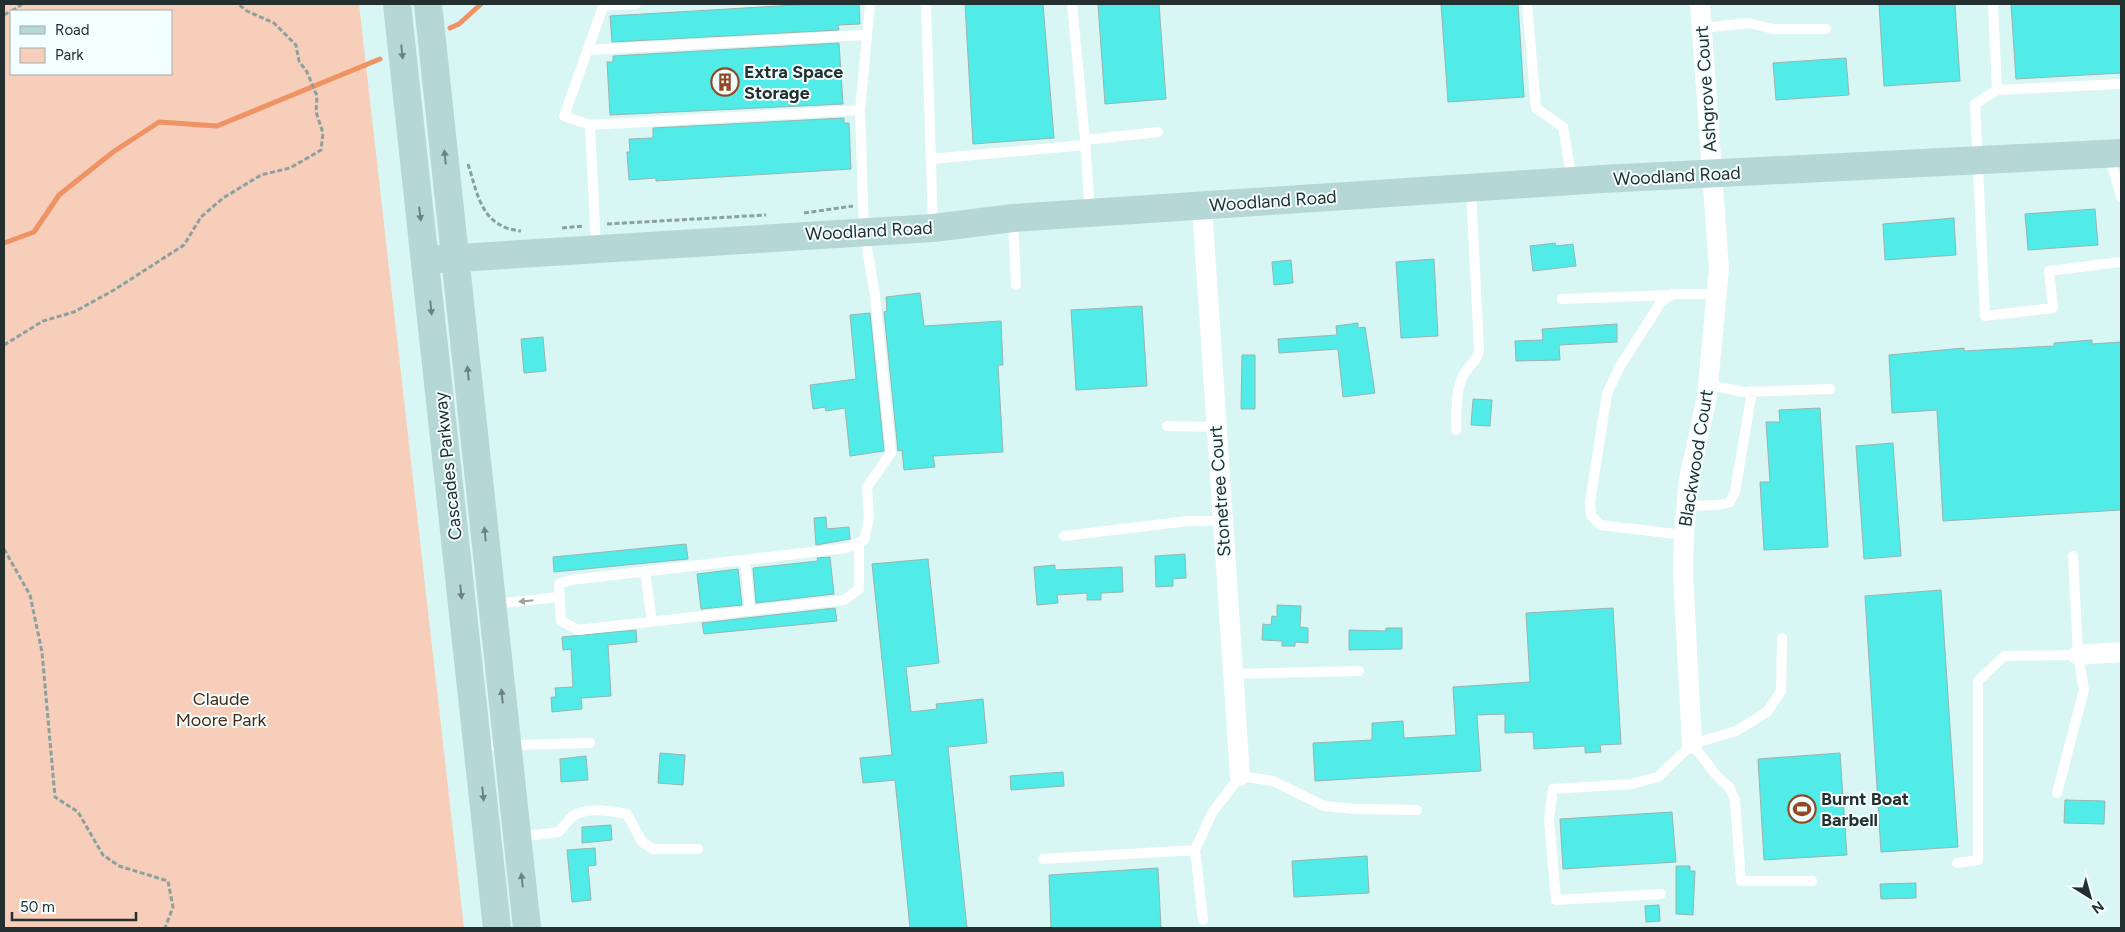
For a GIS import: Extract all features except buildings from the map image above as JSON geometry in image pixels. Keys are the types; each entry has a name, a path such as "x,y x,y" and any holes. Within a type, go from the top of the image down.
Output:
{"main road":[{"name":"Cascades Parkway","path":"397,4 497,928"},
{"name":"Cascades Parkway","path":"428,4 527,928"},
{"name":"Woodland Road","path":"426,260 934,228 1013,218 1572,181 2115,153"}],"street":[{"name":"Ashgrove Court","path":"1700,4 1711,174"},
{"name":"Blackwood Court","path":"1692,744 1683,575 1684,535 1691,470 1708,385 1718,294 1719,269 1711,174"},
{"name":"Stonetree Court","path":"1202,206 1240,776"},
{"path":"2078,655 2121,652"}],"lane":[{"path":"636,4 604,5 564,116 590,125 860,110"},
{"path":"859,543 859,589 844,600 578,630 561,621 558,584 571,580 847,548 859,543 866,536 869,518 867,487 891,453 875,295 864,231 860,110 870,4"},
{"path":"926,4 930,159 934,228"},
{"path":"1072,4 1090,213"},
{"path":"1527,4 1536,108 1563,127 1572,181"},
{"path":"1994,4 1997,90"},
{"path":"1702,28 1749,23 1773,29 1826,28"},
{"path":"588,50 866,35"},
{"path":"2121,84 1997,90 1975,104 1985,316 2053,308 2049,270 2121,262"},
{"path":"590,125 596,249"},
{"path":"930,159 1085,143 1158,132"},
{"path":"2115,153 2121,197"},
{"path":"1456,430 1460,383 1466,370 1477,360 1479,350 1471,188"},
{"path":"1013,218 1016,285"},
{"path":"1672,294 1661,302 1652,314 1618,368 1607,394 1590,502 1591,516 1600,525 1684,535"},
{"path":"1562,299 1718,294"},
{"path":"1708,385 1752,391 1830,389"},
{"path":"1686,506 1718,505 1730,502 1735,492 1752,391"},
{"path":"1167,426 1216,428"},
{"path":"1064,536 1188,521 1222,521"},
{"path":"2057,793 2084,690 2078,655 2074,556"},
{"path":"745,560 750,611"},
{"path":"645,571 652,622"},
{"path":"493,604 559,597"},
{"path":"1661,894 1556,900 1550,819 1553,789 1631,784 1658,777 1692,744 1736,730 1768,712 1781,691 1782,638"},
{"path":"1957,863 1978,860 1978,681 2004,656 2078,655"},
{"path":"1232,674 1359,671"},
{"path":"478,746 590,743"},
{"path":"1692,744 1728,787 1735,800 1741,881 1812,882"},
{"path":"1203,920 1195,850 1212,813 1240,776 1273,781 1324,806 1356,809 1417,810"},
{"path":"518,837 559,832 572,816 584,812 609,811 627,814 642,842 653,849 698,849"},
{"path":"1043,859 1195,850"}],"path":[{"path":"4,346 43,321 74,312 114,290 184,245 201,217 223,198 261,175 290,168 321,150 323,133 316,112 317,96 309,76 298,61 296,45 274,23 247,11 238,4"},
{"path":"4,549 30,594 42,652 55,797 78,812 103,855 119,866 168,881 174,907 165,928"}],"green space":[{"name":"Claude Moore Park","path":"4,4 359,4 464,928 4,928"}],"waterway":[{"path":"450,28 459,24 481,4"},
{"path":"4,243 34,232 59,195 113,152 159,122 217,126 380,59"}],"place":[{"name":"Extra Space Storage","path":"725,82"},
{"name":"Burnt Boat Barbell","path":"1802,809"}]}
